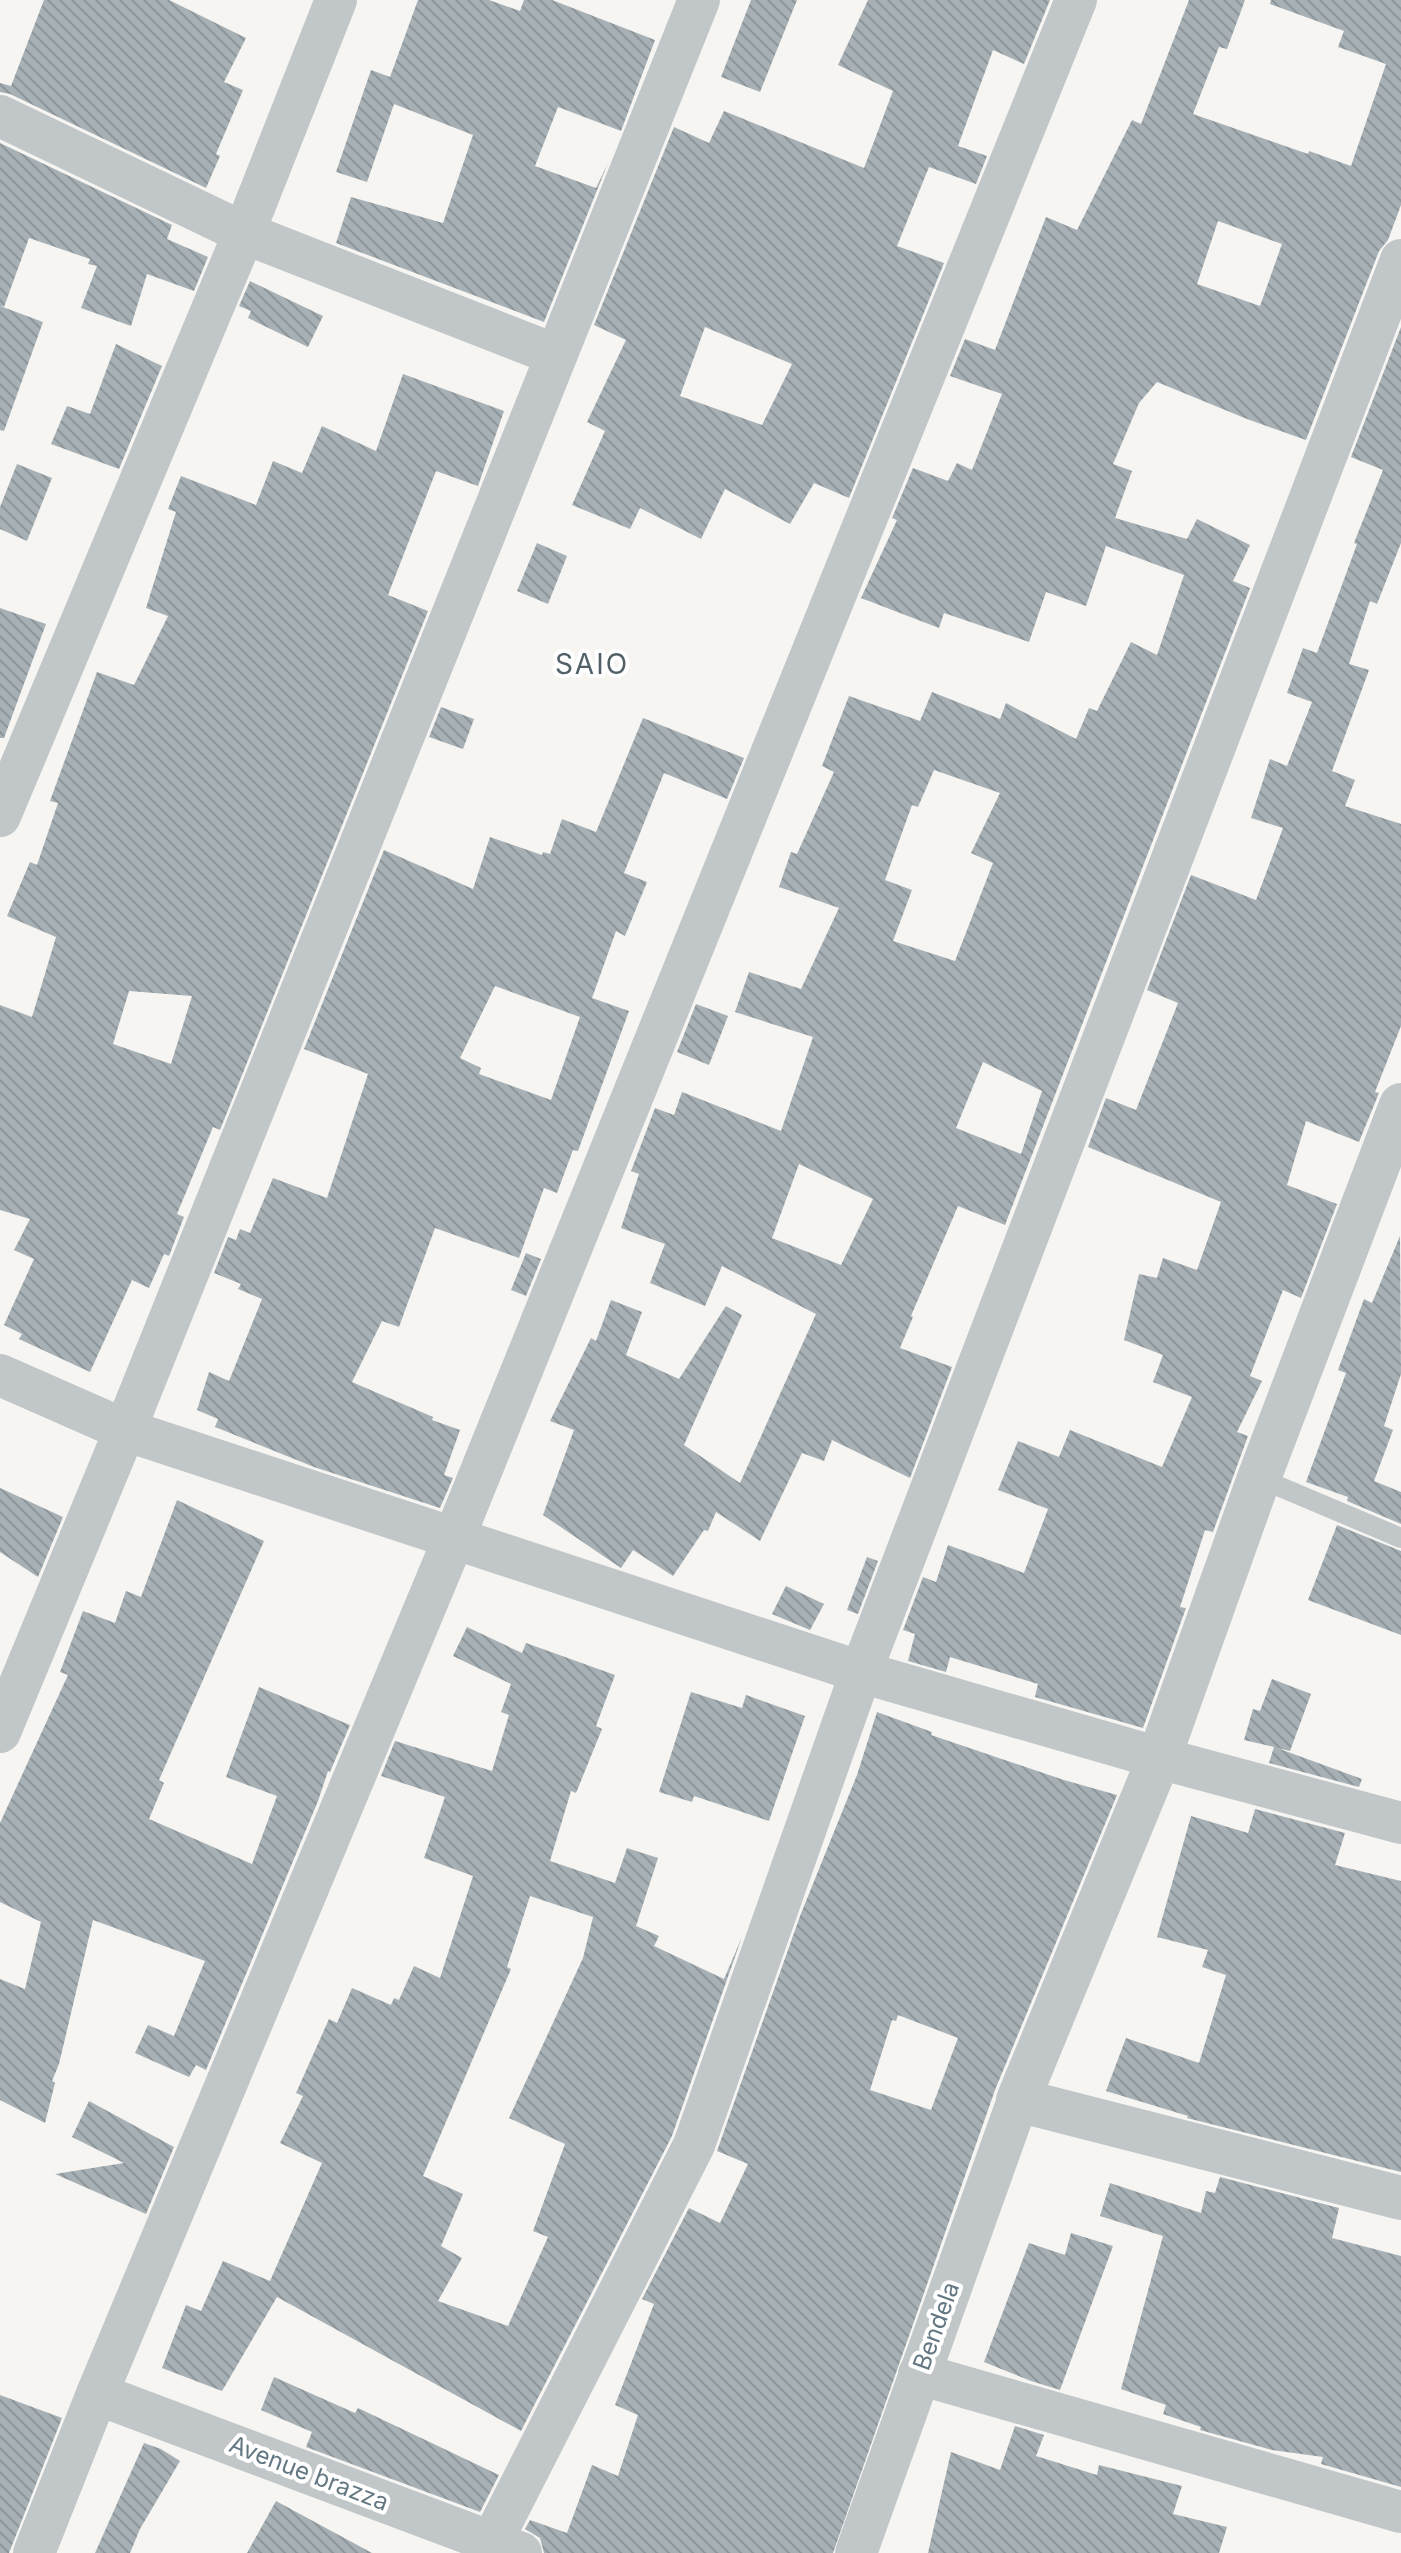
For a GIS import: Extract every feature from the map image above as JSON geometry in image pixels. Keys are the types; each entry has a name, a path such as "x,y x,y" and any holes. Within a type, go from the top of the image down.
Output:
{"street":[{"path":"0,816 244,233 336,0"},
{"path":"0,1732 125,1430 699,0"},
{"path":"34,2553 97,2394 454,1538 1076,0"},
{"path":"0,116 244,233 556,355"},
{"path":"499,2549 694,2145 861,1672 1401,260"},
{"path":"1401,1105 1259,1478 1159,1758 1018,2100 1401,2198"},
{"path":"0,1375 125,1430 861,1672 1159,1758 1401,1823"},
{"name":"Bendela","path":"856,2553 1018,2100"},
{"path":"919,2374 1401,2512"},
{"name":"Avenue brazza","path":"97,2394 499,2549"}],"lane":[{"path":"1259,1478 1401,1538"}],"building":[{"path":"44,0 169,0 246,38 224,82 243,90 216,154 220,156 206,188 10,94 0,92 0,83 11,86"},
{"path":"418,0 489,0 520,11 524,0 552,0 655,40 621,131 558,107 535,166 596,188 608,163 544,322 336,243 351,197 443,223 473,135 394,104 367,182 336,172 371,70 390,77"},
{"path":"751,0 797,0 760,92 721,77"},
{"path":"868,0 1050,0 1024,64 993,50 958,146 987,156 976,184 929,167 897,246 944,263 849,498 814,483 790,524 725,489 701,539 640,508 630,529 572,505 605,431 587,422 626,340 594,325 674,127 709,143 724,111 864,168 893,91 838,65","holes":["705,327 792,364 762,425 680,396"]},
{"path":"1189,0 1245,0 1227,49 1219,47 1193,114 1351,166 1386,64 1338,47 1344,31 1270,4 1271,0 1401,0 1401,205 1388,240 1379,251 1306,440 1157,382 1139,403 1113,464 1132,471 1115,518 1187,539 1197,519 1250,545 1233,581 1250,588 1005,1225 958,1206 911,1316 900,1348 952,1367 910,1478 832,1440 824,1461 802,1453 760,1541 716,1512 708,1531 704,1530 673,1576 633,1550 621,1568 543,1515 574,1430 550,1421 591,1338 596,1341 611,1300 642,1312 626,1355 679,1379 726,1306 742,1315 684,1445 740,1483 816,1314 722,1266 705,1306 650,1283 665,1244 621,1228 639,1174 631,1171 655,1108 674,1115 682,1092 781,1131 813,1037 735,1012 749,972 801,989 839,908 779,887 791,852 797,854 834,772 822,766 849,696 920,721 932,692 1000,719 1006,703 1076,739 1089,708 1097,711 1131,642 1157,655 1184,575 1106,546 1086,606 1046,592 1029,642 944,613 939,628 861,598 897,520 892,518 913,468 948,481 957,463 972,470 1002,394 950,376 965,339 995,350 1046,217 1077,230 1132,120 1141,124","holes":["1218,221 1282,244 1260,306 1197,284","934,770 1000,793 971,853 993,863 955,961 893,941 912,890 885,880 912,805 918,807","983,1062 1042,1091 1021,1154 956,1128","799,1164 873,1199 841,1265 772,1238"]},
{"path":"0,143 172,225 167,239 208,257 194,291 147,274 131,326 81,308 97,266 88,264 90,259 29,238 4,307 0,306"},
{"path":"250,281 323,316 308,347 248,318 251,311 239,306"},
{"path":"0,306 43,322 4,431 0,430"},
{"path":"1401,327 1401,543 1377,604 1370,601 1349,664 1369,670 1332,771 1355,780 1345,806 1401,824 1401,1026 1359,1142 1306,1121 1287,1185 1337,1204 1301,1298 1283,1290 1250,1376 1262,1381 1237,1432 1248,1436 1213,1532 1205,1530 1180,1607 1186,1608 1143,1728 1035,1697 1038,1684 950,1657 946,1672 908,1661 915,1634 903,1630 923,1577 936,1582 948,1545 1024,1573 1048,1509 998,1490 1018,1441 1059,1457 1070,1430 1162,1467 1192,1397 1153,1382 1163,1355 1124,1340 1139,1274 1157,1278 1163,1258 1197,1270 1221,1202 1088,1147 1106,1098 1136,1110 1178,1003 1147,990 1191,875 1256,900 1283,828 1251,818 1270,759 1287,766 1312,702 1287,693 1303,648 1317,653 1357,544 1354,543 1383,470 1351,457"},
{"path":"116,344 162,366 119,469 51,444 67,406 90,414"},
{"path":"403,374 504,411 478,486 436,471 388,595 428,611 220,1130 213,1127 177,1214 184,1217 169,1256 164,1254 149,1288 132,1280 90,1372 19,1339 22,1334 4,1325 34,1259 14,1250 30,1219 0,1210 0,1005 32,1017 56,937 7,916 30,862 37,865 58,803 50,801 97,672 134,685 168,616 146,608 176,512 168,509 181,476 256,505 273,461 302,473 322,426 376,451","holes":["129,991 192,996 171,1064 113,1044"]},
{"path":"17,464 52,478 27,541 0,529 0,507"},
{"path":"537,543 567,556 548,604 517,591"},
{"path":"0,608 46,624 4,738 0,738"},
{"path":"441,707 474,719 463,749 429,737"},
{"path":"643,718 744,758 727,799 664,773 624,873 647,882 625,936 616,931 592,998 629,1011 578,1151 573,1150 557,1193 544,1188 519,1258 435,1228 399,1327 382,1321 352,1382 460,1430 444,1475 453,1478 440,1508 314,1467 215,1427 218,1419 197,1410 209,1372 229,1381 262,1299 238,1289 241,1284 214,1273 228,1237 236,1240 240,1229 250,1233 273,1178 327,1198 368,1074 304,1049 384,850 473,889 490,837 542,855 543,852 550,854 562,819 596,832","holes":["495,986 580,1017 551,1100 479,1074 481,1068 460,1058"]},
{"path":"696,1004 728,1016 709,1065 677,1052"},
{"path":"1400,1236 1401,1374 1384,1426 1393,1430 1374,1481 1401,1492 1401,1524 1347,1501 1348,1497 1306,1482 1346,1373 1338,1370 1364,1299 1372,1303"},
{"path":"526,1253 541,1259 526,1296 511,1290"},
{"path":"0,1488 63,1517 38,1577 0,1552"},
{"path":"177,1500 264,1541 159,1780 164,1783 149,1819 252,1864 277,1796 226,1777 259,1687 350,1725 328,1771 206,2070 196,2065 189,2077 135,2053 148,2025 174,2036 205,1961 93,1920 59,2064 52,2081 55,2083 45,2123 0,2100 0,1979 25,1989 41,1922 0,1902 0,1823 68,1675 60,1672 83,1611 115,1623 126,1591 141,1597"},
{"path":"1337,1525 1401,1551 1401,1635 1308,1600"},
{"path":"867,1557 878,1561 858,1614 847,1610"},
{"path":"786,1586 824,1604 810,1630 772,1614"},
{"path":"467,1627 522,1653 526,1643 615,1675 596,1726 602,1729 576,1793 571,1791 550,1861 615,1883 627,1848 658,1858 636,1926 659,1936 654,1946 724,1979 742,1937 672,2136 521,2431 277,2297 222,2391 162,2368 186,2305 201,2311 223,2261 270,2281 322,2163 280,2143 303,2096 296,2093 329,2019 337,2023 352,1988 391,2005 394,1998 399,2000 414,1966 440,1978 473,1876 424,1858 445,1797 381,1776 395,1741 492,1771 509,1715 501,1712 511,1684 453,1656","holes":["530,1896 593,1917 583,1958 509,2118 565,2144 533,2231 548,2237 508,2326 438,2301 462,2258 441,2246 463,2194 423,2176 511,1969 507,1967"]},
{"path":"1272,1679 1311,1694 1290,1751 1277,1748 1362,1779 1359,1787 1269,1763 1274,1747 1244,1740 1253,1709 1260,1711"},
{"path":"691,1692 742,1708 746,1695 805,1716 769,1821 694,1796 692,1802 659,1792"},
{"path":"877,1712 932,1732 931,1735 1117,1795 995,2090 833,2553 544,2553 540,2538 525,2529 530,2520 567,2533 592,2465 618,2476 638,2415 615,2405 654,2304 642,2299 689,2208 720,2223 748,2164 717,2151 800,1916 857,1775","holes":["898,2015 958,2038 931,2110 870,2090 892,2020 896,2021"]},
{"path":"1255,1809 1345,1833 1335,1865 1401,1881 1401,2172 1187,2118 1106,2091 1126,2038 1199,2063 1226,1975 1202,1967 1208,1950 1157,1937 1191,1816 1248,1833"},
{"path":"89,2101 174,2147 146,2214 55,2174 124,2163 72,2137"},
{"path":"1220,2177 1339,2208 1332,2238 1401,2256 1401,2487 1321,2464 1323,2457 1272,2450 1200,2430 1201,2427 1163,2414 1166,2405 1121,2389 1163,2236 1100,2216 1110,2183 1201,2213 1206,2191 1215,2193"},
{"path":"1071,2233 1113,2246 1060,2390 984,2362 1029,2243 1065,2255"},
{"path":"274,2377 355,2413 358,2408 499,2475 480,2512 306,2447 312,2432 261,2410"},
{"path":"0,2395 62,2418 9,2553 0,2553"},
{"path":"1015,2426 1044,2435 1036,2456 1097,2475 1099,2465 1182,2486 1173,2514 1227,2527 1219,2553 928,2553 951,2452 1000,2470"},
{"path":"144,2443 180,2461 140,2529 130,2553 95,2553"},
{"path":"276,2501 372,2553 247,2553"}],"district":[{"name":"SAIO","path":"592,664"}]}
